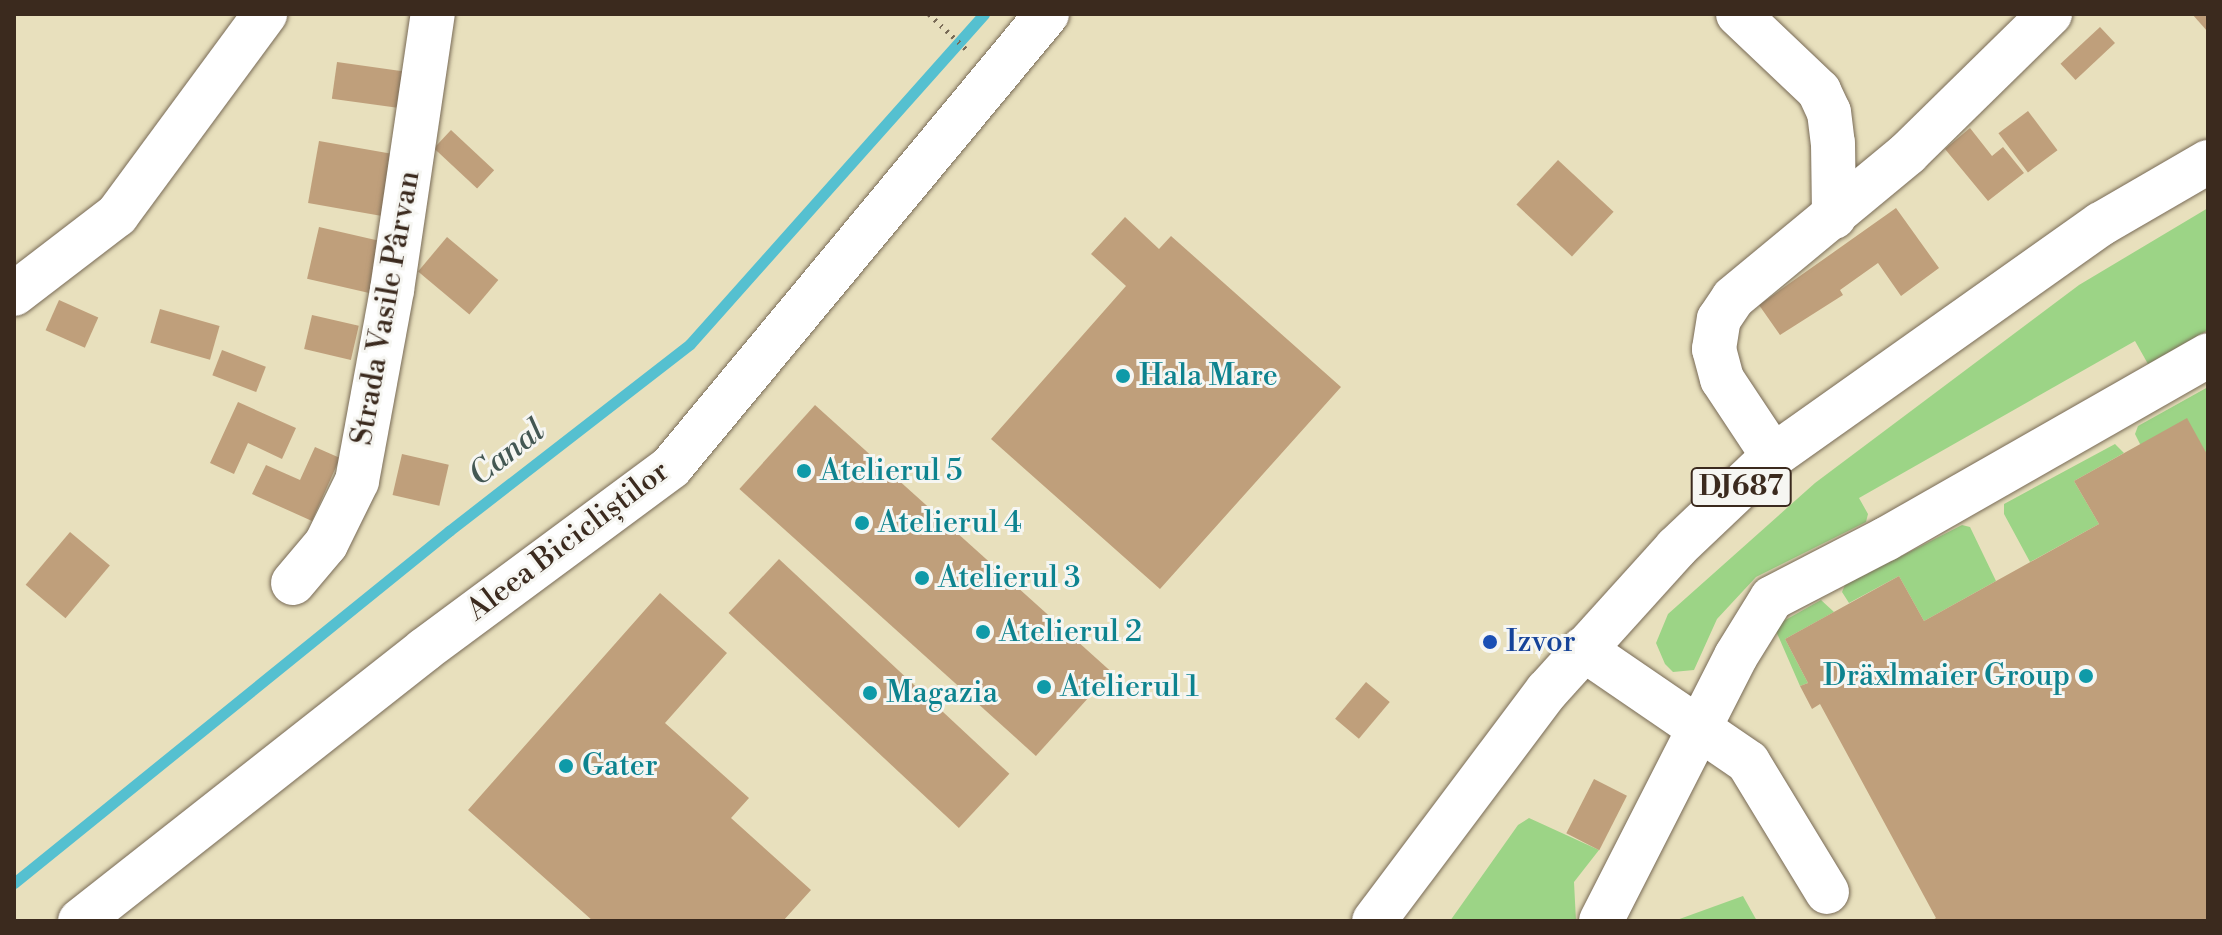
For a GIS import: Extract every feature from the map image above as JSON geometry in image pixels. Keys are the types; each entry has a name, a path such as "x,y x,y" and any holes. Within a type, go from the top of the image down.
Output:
{"street":[{"path":"14,294 117,215 265,14"},
{"name":"Strada Vasile Pârvan","path":"293,583 326,544 357,481 392,290 433,14"},
{"name":"Aleea Bicicliștilor","path":"80,921 424,650 671,467 993,75 1047,14"},
{"path":"1738,14 1819,91 1829,112 1833,143 1834,217"},
{"path":"1773,456 1722,379 1714,349 1719,319 1742,289 1834,217 2050,14"},
{"name":"DJ687","path":"1374,921 1487,764 1583,649 1676,548 1773,456 2101,224 2208,162"},
{"path":"1601,921 1701,733 1736,656 1772,598 1886,539 2208,355"},
{"path":"1583,649 1701,733 1748,762 1827,892"}],"path":[{"path":"929,14 993,75"}],"green space":[{"path":"2208,208 2208,330 2148,364 2135,341 1859,498 1868,514 1866,522 1756,577 1717,619 1694,670 1673,672 1665,664 1656,643 1668,614 1815,483 2079,285"},
{"path":"2208,387 2208,456 2140,444 2135,434 2138,426"},
{"path":"2115,444 2124,453 2074,481 2099,524 2030,562 2004,514 2004,504"},
{"path":"1962,525 1970,527 1996,581 1924,621 1899,576 1849,603 1842,592 1845,585"},
{"path":"1821,600 1834,612 1785,639 1808,683 1800,686 1776,631 1780,623"},
{"path":"1529,818 1599,850 1574,882 1576,921 1450,921 1518,825"},
{"path":"1743,896 1757,921 1674,921"}],"building":[{"path":"2192,14 2208,14 2208,32"},
{"path":"2100,27 2115,43 2076,80 2061,64"},
{"path":"337,62 404,71 399,108 332,99"},
{"path":"2028,111 2057,150 2028,172 1998,133"},
{"path":"1970,128 1992,156 2003,147 2024,173 1988,201 1945,149"},
{"path":"451,130 494,170 477,189 434,148"},
{"path":"319,141 393,154 382,216 308,203"},
{"path":"1558,160 1614,212 1572,256 1516,205"},
{"path":"1896,208 1939,268 1901,296 1878,263 1840,290 1843,295 1780,335 1759,305"},
{"path":"1125,217 1159,249 1171,236 1341,387 1160,589 991,439 1126,286 1091,254"},
{"path":"319,227 383,242 371,293 307,279"},
{"path":"447,237 498,280 469,315 418,271"},
{"path":"59,300 98,317 85,348 46,330"},
{"path":"160,309 220,326 210,360 150,343"},
{"path":"312,315 359,326 351,360 304,349"},
{"path":"222,350 266,367 256,392 212,375"},
{"path":"238,402 296,428 282,459 248,443 234,474 210,463"},
{"path":"815,405 1112,672 1036,756 739,489"},
{"name":"Dräxlmaier Group","path":"2187,418 2208,456 2208,921 1931,921 1936,918 1820,704 1812,709 1800,686 1808,683 1785,639 1899,576 1924,621 2099,524 2074,481"},
{"path":"315,447 340,458 312,521 252,494 266,465 300,480"},
{"path":"402,454 449,465 439,506 393,495"},
{"path":"70,532 110,565 65,618 26,585"},
{"name":"Magazia","path":"779,559 1009,774 959,828 729,613"},
{"path":"660,593 727,653 665,723 749,798 731,818 811,890 783,921 593,921 468,810"},
{"path":"1366,682 1390,702 1359,739 1335,719"},
{"path":"1594,779 1627,796 1599,850 1566,833"}],"waterway":[{"name":"Canal","path":"14,883 449,531 690,344 984,14"}],"place":[{"name":"Hala Mare","path":"1123,376"},
{"name":"Atelierul 5","path":"804,471"},
{"name":"Atelierul 4","path":"862,523"},
{"name":"Atelierul 3","path":"922,578"},
{"name":"Atelierul 2","path":"983,632"},
{"name":"Izvor","path":"1490,642"},
{"name":"Dräxlmaier Group","path":"2086,676"},
{"name":"Atelierul 1","path":"1044,687"},
{"name":"Magazia","path":"870,693"},
{"name":"Gater","path":"566,766"}]}
